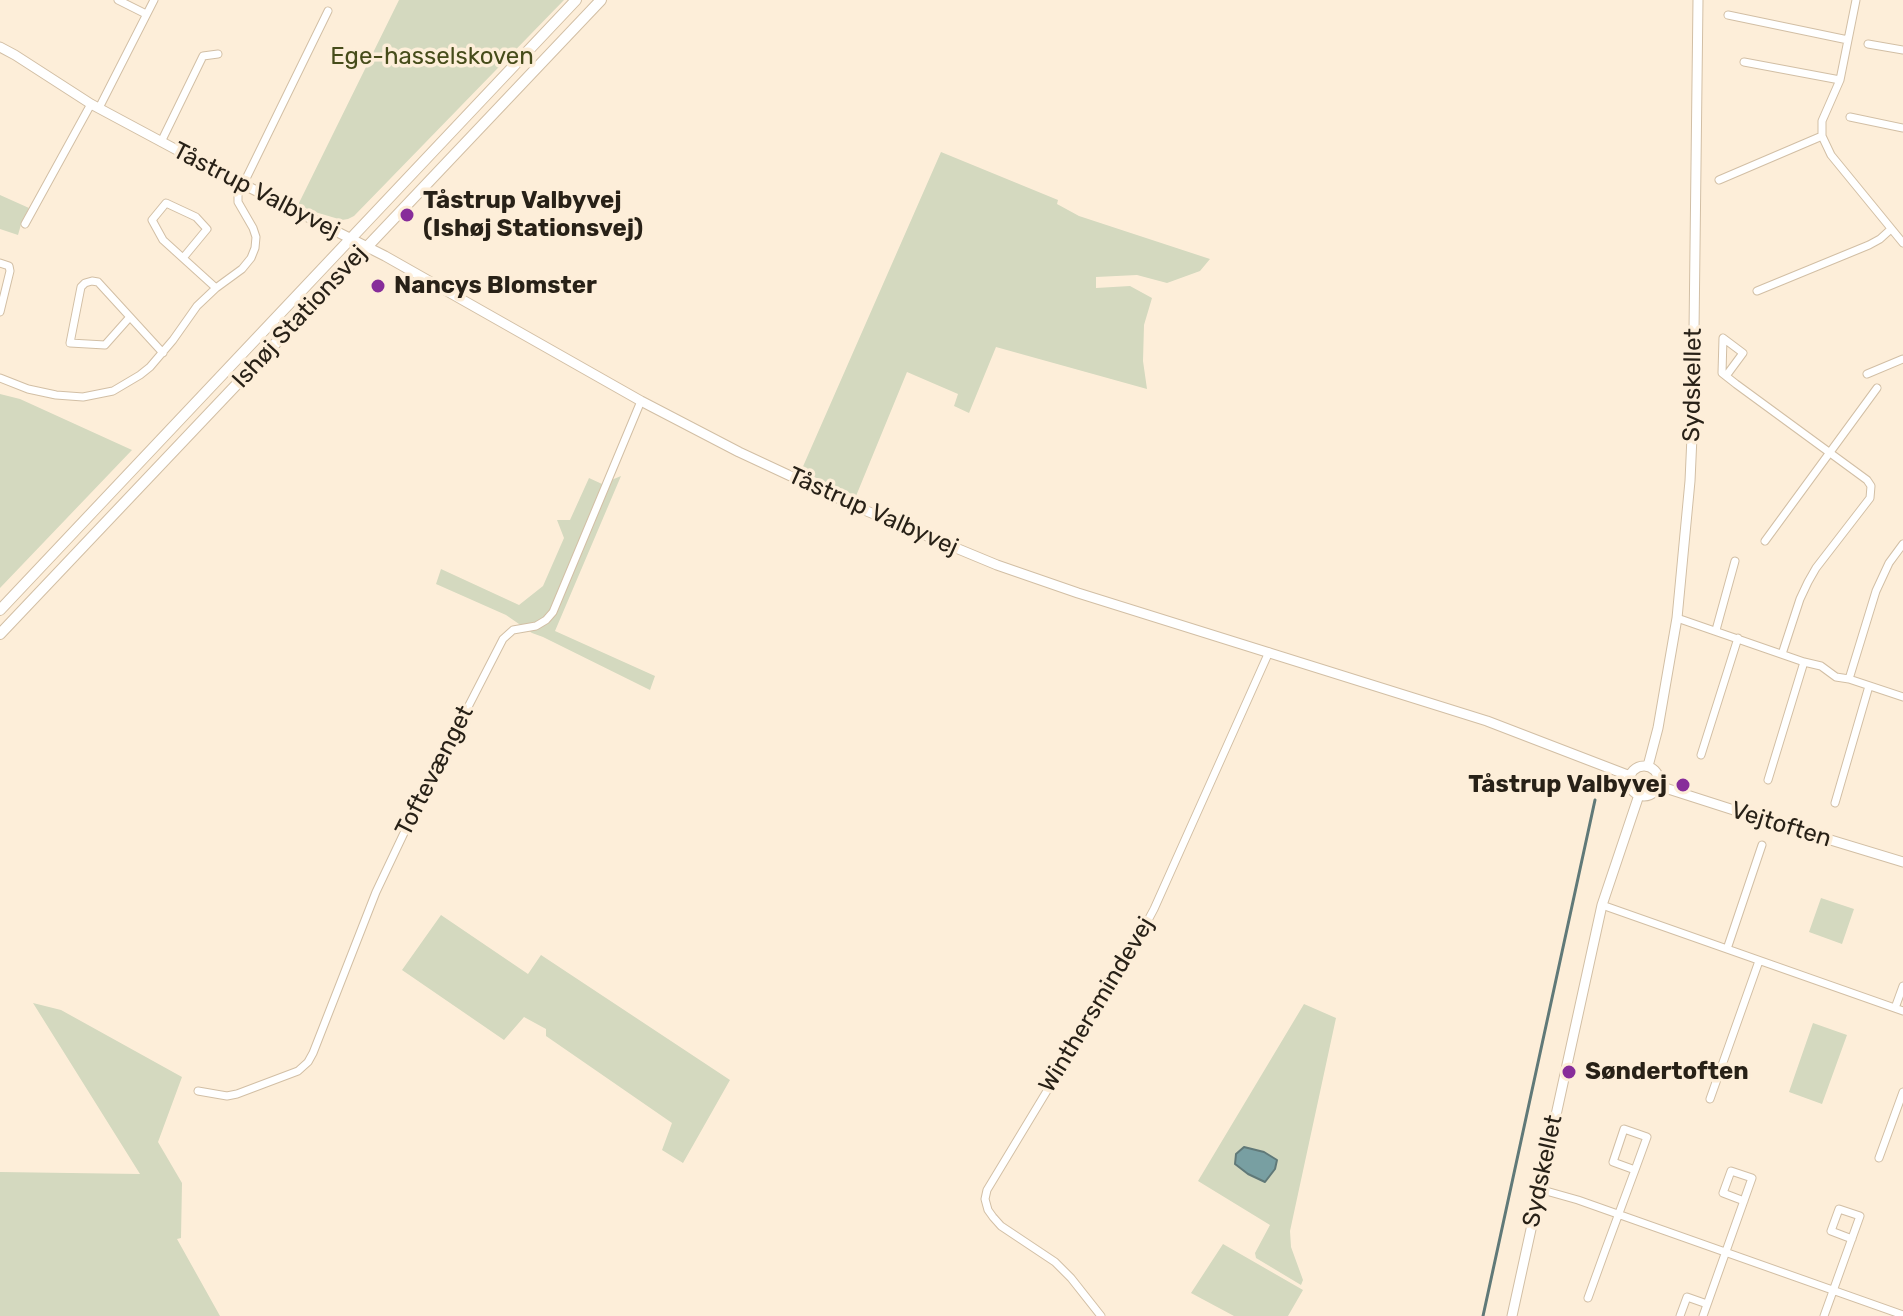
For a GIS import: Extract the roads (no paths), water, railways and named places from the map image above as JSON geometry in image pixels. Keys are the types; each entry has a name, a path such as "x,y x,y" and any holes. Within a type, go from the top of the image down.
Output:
{"main road":[{"name":"Ishøj Stationsvej","path":"0,610 576,0"},
{"name":"Ishøj Stationsvej","path":"0,634 601,0"}],"street":[{"path":"118,0 146,14"},
{"path":"25,224 154,0"},
{"name":"Sydskellet","path":"1648,766 1664,699 1677,618 1690,481 1698,0"},
{"path":"1856,0 1840,80 1822,121 1822,136 1831,155 1903,243"},
{"path":"0,378 56,395 83,397 113,391 140,375 163,353 197,306 242,269 251,258 256,237 238,202 238,195 328,11"},
{"path":"1728,15 1848,40"},
{"path":"1868,44 1903,50"},
{"name":"Tåstrup Valbyvej","path":"0,47 95,106 367,247 641,401 739,452 848,503 997,565 1487,721 1630,776"},
{"name":"Tåstrup Valbyvej","path":"161,142 203,56 218,54"},
{"path":"1744,62 1840,80"},
{"path":"1850,117 1903,128"},
{"path":"1719,180 1822,136"},
{"path":"183,258 207,229 196,217 166,203 152,220 163,240 216,288"},
{"path":"1757,291 1869,245 1891,229"},
{"path":"0,263 9,266 10,271 0,312"},
{"path":"129,318 105,345 70,343 81,287 92,281 98,282 163,353"},
{"path":"1726,376 1743,353 1723,338 1722,373 1871,486 1870,498 1808,582 1782,654"},
{"path":"1867,374 1903,359"},
{"path":"1765,541 1877,388"},
{"name":"Toftevænget","path":"198,1091 227,1096 237,1094 298,1071 308,1062 376,892 413,814 503,639 513,630 536,626 553,612 641,401"},
{"path":"1849,679 1876,591 1889,563 1903,544"},
{"path":"1716,630 1735,561"},
{"path":"1677,618 1821,666 1836,677 1903,697"},
{"path":"1701,755 1738,638"},
{"name":"Winthersmindevej","path":"1101,1316 1055,1262 1001,1226 988,1210 985,1199 987,1190 1154,909 1269,652"},
{"path":"1768,780 1804,662"},
{"path":"1835,803 1869,686"},
{"path":"1639,766 1648,766 1658,774 1659,786 1653,793 1639,795 1632,790 1630,776 1639,766"},
{"name":"Vejtoften","path":"1659,786 1903,862"},
{"name":"Sydskellet","path":"1512,1316 1602,905 1639,795"},
{"path":"1727,949 1762,845"},
{"path":"1602,905 1899,1010 1903,986"},
{"path":"1710,1099 1759,961"},
{"path":"1879,1158 1903,1092"},
{"path":"1588,1298 1619,1215 1647,1137 1624,1129 1613,1162 1635,1170"},
{"path":"1703,1316 1726,1253 1752,1178 1731,1171 1723,1193 1744,1201"},
{"path":"1539,1189 1903,1315"},
{"path":"1824,1316 1852,1239 1860,1216 1839,1209 1831,1231 1852,1239"},
{"path":"1680,1316 1687,1297 1707,1304"}],"water":[{"path":"1244,1147 1264,1152 1277,1160 1275,1169 1265,1182 1235,1164 1236,1154"}],"waterway":[{"path":"1483,1316 1595,800"}],"place":[{"name":"Tåstrup Valbyvej (Ishøj Stationsvej)","path":"407,215"},
{"name":"Nancys Blomster","path":"378,286"},
{"name":"Tåstrup Valbyvej","path":"1683,785"},
{"name":"Søndertoften","path":"1569,1072"}],"park label":[{"name":"Ege-hasselskoven","path":"432,57"}]}
